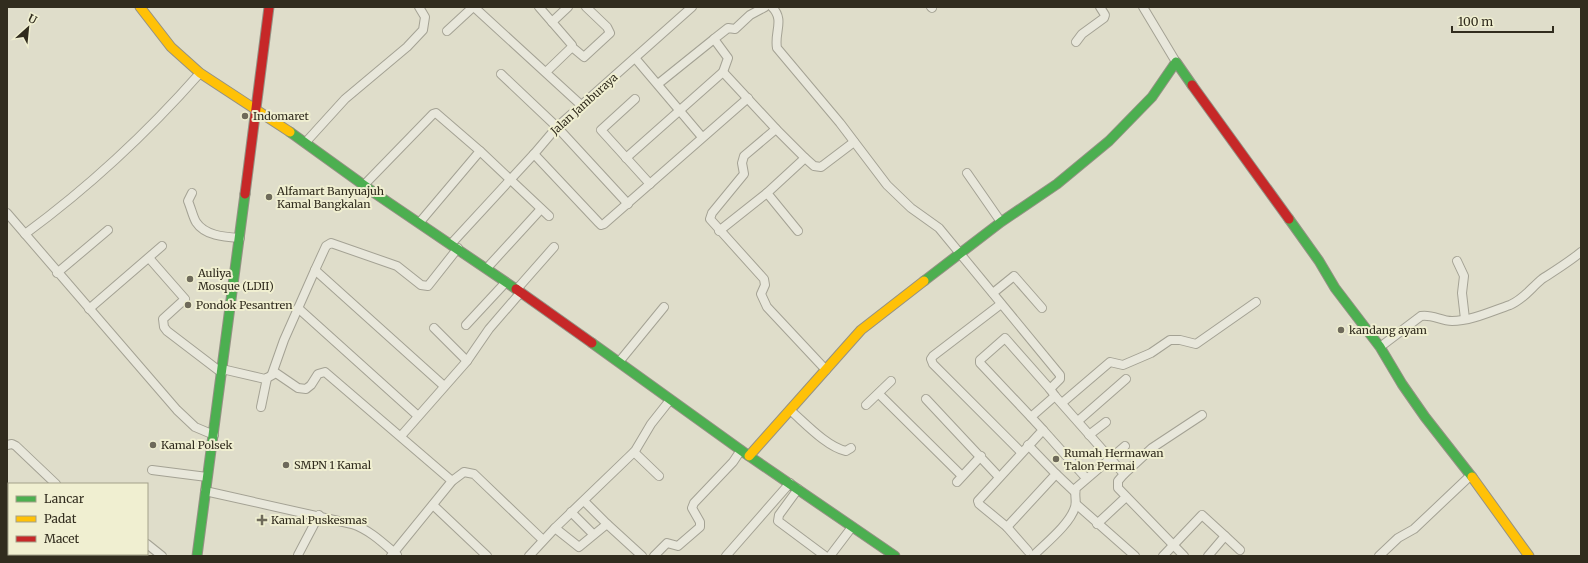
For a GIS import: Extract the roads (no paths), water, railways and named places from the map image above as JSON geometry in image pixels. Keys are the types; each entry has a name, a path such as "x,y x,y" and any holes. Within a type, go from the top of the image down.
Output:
{"main road":[{"path":"140,7 171,47 200,73 229,94 256,109 364,185 488,268 749,456 895,556"},
{"path":"197,556 240,238 269,7"},
{"path":"749,456 861,330 960,252 1057,184 1109,141 1152,97 1176,62 1319,262 1335,288 1380,347 1402,384 1425,417 1529,556"}],"street":[{"path":"305,143 345,99 407,47 423,30 425,17 420,7"},
{"path":"447,31 473,7 581,105"},
{"path":"539,7 572,45 572,47 584,57 610,33 586,7"},
{"path":"552,22 568,7"},
{"name":"Jalan Jamburaya","path":"315,270 326,246 330,243 397,266 421,286 428,286 454,246 557,127 692,7"},
{"path":"658,84 728,28 735,29 750,15 765,7"},
{"path":"772,7 779,13 776,41 777,48 887,185 911,208 939,228 1060,375 1060,379 1052,393 1031,417"},
{"path":"1076,42 1082,34 1104,18 1105,15 1100,7"},
{"path":"1143,7 1176,62"},
{"path":"626,158 723,72 728,58 714,39"},
{"path":"546,72 572,47"},
{"path":"635,58 681,110 702,137"},
{"path":"723,72 776,129 814,166 821,168 854,142"},
{"path":"25,234 69,201 100,175 163,115 200,73"},
{"path":"501,74 557,127 628,204"},
{"path":"534,154 602,225 628,204 702,137 748,98"},
{"path":"635,99 601,130 650,184"},
{"path":"364,185 433,114 436,113 511,179 549,216"},
{"path":"776,129 744,156 742,163 744,174 712,213 710,219 719,231 764,279 765,285 761,294 767,307 826,370"},
{"path":"420,222 480,151"},
{"path":"719,231 767,193 805,158"},
{"path":"967,173 1001,222"},
{"path":"192,193 188,201 196,223 204,230 217,236 240,238"},
{"path":"767,193 798,231"},
{"path":"488,268 541,209"},
{"path":"7,213 57,273 177,410 195,427 214,435"},
{"path":"57,273 108,230"},
{"path":"89,309 162,246"},
{"path":"400,436 467,361 489,329 554,247"},
{"path":"1380,347 1421,316 1428,315 1448,321 1465,319 1519,301 1541,280 1567,264 1581,252"},
{"path":"149,258 185,299 163,319 167,332 222,371 265,379 276,373 298,388 306,389 311,386 318,374 325,372 452,481"},
{"path":"1457,261 1464,276 1462,293 1465,319"},
{"path":"261,407 270,376 284,340 315,270 444,386"},
{"path":"993,293 1014,276 1042,308"},
{"path":"466,325 506,282"},
{"path":"1062,403 1110,362 1123,365 1151,353 1170,340 1180,340 1198,344 1256,302"},
{"path":"1001,304 931,359 933,364 1021,452"},
{"path":"619,362 664,306"},
{"path":"298,308 418,416"},
{"path":"434,328 467,361"},
{"path":"1086,478 980,363 980,360 1005,338 1124,474"},
{"path":"1078,422 1126,379"},
{"path":"866,405 891,381"},
{"path":"879,394 962,476"},
{"path":"926,398 999,477"},
{"path":"529,556 571,512 634,452 651,424 670,400"},
{"path":"790,410 820,436 841,450 846,451 851,448"},
{"path":"1184,556 1126,497 1118,485 1118,481 1152,448 1202,415"},
{"path":"1090,435 1106,422"},
{"path":"1028,445 1075,492 1076,504 1068,519 1030,554 1007,528 978,502 978,499 1021,452 1028,445 1043,430"},
{"path":"7,445 12,444 16,446 55,483"},
{"path":"1075,492 1086,478 1126,446"},
{"path":"654,556 667,543 678,546 700,527 700,522 692,508 694,503 733,462 742,450"},
{"path":"634,452 659,476"},
{"path":"956,482 981,456"},
{"path":"152,470 207,477"},
{"path":"205,491 319,515 362,528 394,555 452,481 464,472 474,474 543,540"},
{"path":"1007,528 1056,474"},
{"path":"1379,556 1398,538 1414,529 1470,476"},
{"path":"726,556 794,486"},
{"path":"794,486 779,515 778,521 825,556"},
{"path":"1097,524 1126,497"},
{"path":"584,501 606,524 642,556"},
{"path":"1076,504 1135,556"},
{"path":"433,505 486,556"},
{"path":"571,512 593,534"},
{"path":"298,556 319,515"},
{"path":"1163,556 1202,515 1240,550"},
{"path":"555,528 579,547 606,524"},
{"path":"830,556 852,527"},
{"path":"1208,556 1225,536"},
{"path":"148,545 162,556"}],"place":[{"name":"Indomaret","path":"245,116"},
{"name":"Alfamart Banyuajuh Kamal Bangkalan","path":"269,197"},
{"name":"Auliya Mosque (LDII)","path":"190,279"},
{"name":"Pondok Pesantren","path":"188,305"},
{"name":"kandang ayam","path":"1341,330"},
{"name":"Kamal Polsek","path":"153,445"},
{"name":"Rumah Hermawan Talon Permai","path":"1056,459"},
{"name":"SMPN 1 Kamal","path":"286,465"},
{"name":"Kamal Puskesmas","path":"262,520"}]}
